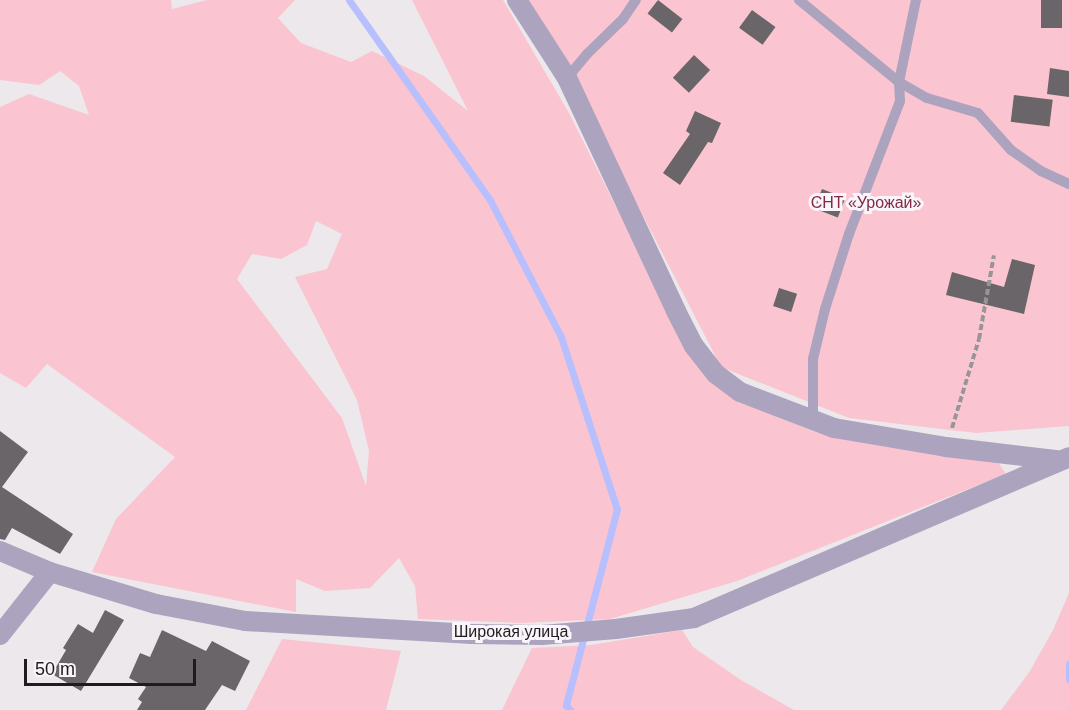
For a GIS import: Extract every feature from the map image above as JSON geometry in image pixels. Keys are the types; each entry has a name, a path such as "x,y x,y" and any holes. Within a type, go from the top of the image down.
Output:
{"street":[{"path":"518,0 567,78 621,197 694,346 716,374 740,392 834,428 946,447 1063,459"},
{"name":"Широкая улица","path":"0,550 50,572 156,604 245,621 472,634 542,635 616,629 694,618 1063,459"},
{"path":"0,635 50,572"}],"lane":[{"path":"567,78 623,20 636,0"},
{"path":"799,0 899,82 927,98 978,114 1011,150 1041,171 1069,184"},
{"path":"813,420 813,359 825,309 849,234 900,101 899,82 916,0"}],"path":[{"path":"946,447 980,339 994,255"}],"green space":[{"path":"0,0 171,0 172,9 207,0 295,0 278,18 301,43 351,62 372,51 424,76 468,111 412,0 503,0 569,113 692,359 734,400 816,432 885,443 992,453 1006,474 737,581 610,619 521,623 418,619 415,586 399,558 370,588 325,591 296,579 296,612 92,572 116,519 175,457 47,364 26,388 0,373 0,107 29,94 89,115 79,86 60,71 39,85 0,80","holes":["316,221 342,234 327,269 295,277 357,400 369,451 366,486 342,418 237,279 252,254 281,259 307,245"]},
{"name":"СНТ «Урожай»","path":"526,0 1069,0 1069,426 976,433 849,418 721,367 569,72"},
{"path":"1069,593 1069,710 1001,710 1030,671 1053,630"},
{"path":"682,630 693,647 741,680 794,710 502,710 532,648 591,645"},
{"path":"282,639 401,651 386,710 246,710"}],"building":[{"path":"658,0 682,19 672,32 648,13"},
{"path":"1041,0 1062,0 1062,28 1041,28"},
{"path":"752,10 775,27 763,45 739,28"},
{"path":"694,55 710,70 689,93 673,78"},
{"path":"1050,68 1069,71 1069,97 1047,94"},
{"path":"1014,95 1053,100 1049,127 1011,122"},
{"path":"695,111 721,123 712,143 708,142 680,185 663,173 690,134 686,131"},
{"path":"822,189 845,198 838,218 814,209"},
{"path":"1012,259 1035,265 1024,314 946,295 952,272 1004,287"},
{"path":"779,288 797,294 791,312 773,306"},
{"path":"0,431 28,452 2,487 73,534 60,554 12,528 5,540 0,539"},
{"path":"105,610 124,620 81,691 52,674 66,650 63,648 78,624 93,633"},
{"path":"162,630 206,651 212,641 250,661 235,691 222,685 205,710 137,710 142,702 138,699 146,687 129,678 140,653 150,657"}],"waterway":[{"path":"349,0 490,200 561,337 617,509 566,705 570,710"},
{"path":"1069,664 1069,679"}]}
